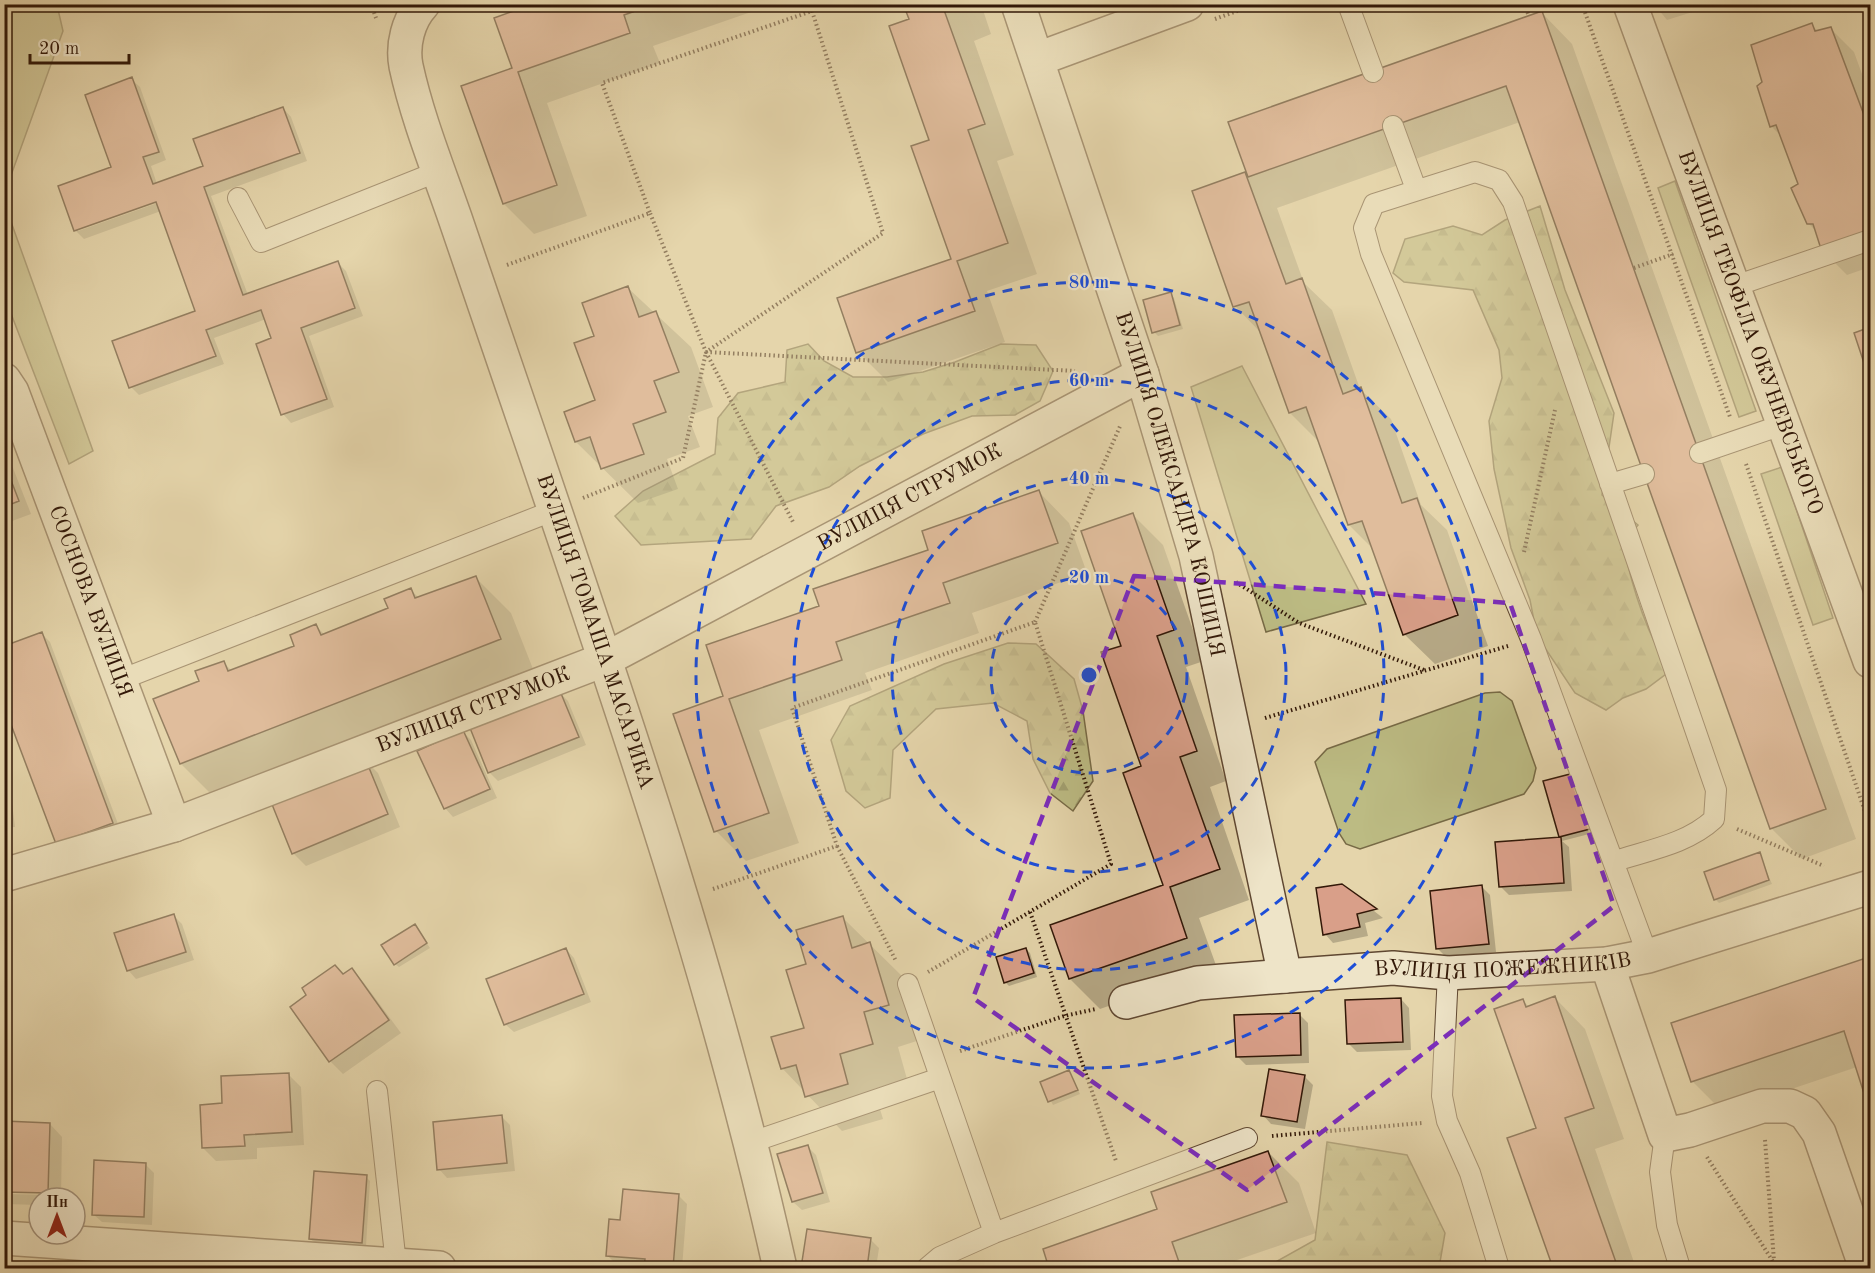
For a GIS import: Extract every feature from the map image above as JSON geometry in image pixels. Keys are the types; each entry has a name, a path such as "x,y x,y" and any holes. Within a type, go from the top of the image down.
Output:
{"street":[{"name":"ВУЛИЦЯ ТОМАША МАСАРИКА","path":"423,4 415,13 404,44 406,65 439,171 606,659 684,899 752,1142 780,1269"},
{"name":"ВУЛИЦЯ ОЛЕКСАНДРА КОШИЦЯ","path":"1018,4 1142,374 1196,556 1285,976"},
{"path":"1038,59 1187,4"},
{"name":"ВУЛИЦЯ ТЕОФІЛА ОКУНЕВСЬКОГО","path":"1630,4 1735,286 1870,661"},
{"name":"ВУЛИЦЯ СТРУМОК","path":"4,875 174,825 606,659 1142,374"},
{"name":"СОСНОВА ВУЛИЦЯ","path":"4,380 12,392 174,825"},
{"name":"ВУЛИЦЯ ПОЖЕЖНИКІВ","path":"1126,1002 1198,983 1285,976 1393,968 1448,973 1607,964 1648,956 1870,887"},
{"path":"1607,964 1678,1132 1762,1106 1790,1106 1805,1113 1819,1133 1866,1269"},
{"path":"4,1238 396,1264 439,1269"}],"lane":[{"path":"1348,4 1373,72"},
{"path":"1392,126 1416,189"},
{"path":"238,198 261,242 439,171"},
{"path":"1615,861 1690,837 1714,819 1716,790 1514,202 1499,180 1475,172 1374,204 1364,228 1371,254 1532,639 1648,956"},
{"path":"1735,286 1870,240"},
{"path":"1700,453 1785,424"},
{"path":"1610,484 1644,474"},
{"path":"120,680 555,510"},
{"path":"1448,973 1442,1096 1447,1121 1470,1173 1499,1269"},
{"path":"908,984 994,1233"},
{"path":"752,1142 937,1069"},
{"path":"377,1091 396,1264"},
{"path":"1678,1132 1660,1172 1667,1225 1680,1269"},
{"path":"927,1269 940,1257 994,1233 1247,1138"}],"path":[{"path":"371,4 379,25"},
{"path":"808,551 706,352 650,213 602,82 812,11 816,4"},
{"path":"1524,4 1529,16"},
{"path":"555,510 683,458 706,352 883,233 812,11"},
{"path":"476,277 650,213"},
{"path":"1634,268 1672,254"},
{"path":"706,352 1083,371"},
{"path":"1514,600 1566,357"},
{"path":"1035,622 792,708 837,846 908,984 1111,864 1035,622 1142,374"},
{"path":"1196,556 1299,623 1424,670"},
{"path":"1232,728 1532,639"},
{"path":"1714,819 1835,871"},
{"path":"684,899 837,846"},
{"path":"1030,912 1064,1016 1124,1184"},
{"path":"937,1069 1064,1016 1126,1002"},
{"path":"1762,1106 1774,1264"},
{"path":"1247,1138 1447,1121"},
{"path":"1678,1132 1777,1269"}],"highlighted area":[{"path":"1134,576 1510,603 1614,906 1247,1190 973,998"}],"green space":[{"path":"5,4 57,5 63,31 5,192"},
{"path":"1675,181 1756,411 1739,417 1658,188"},
{"path":"5,205 93,451 69,464 5,298"},
{"path":"1540,206 1565,290 1614,413 1602,495 1638,525 1623,543 1635,593 1654,641 1670,671 1646,689 1623,698 1606,710 1575,693 1537,636 1530,600 1511,548 1494,469 1489,421 1502,378 1499,350 1473,290 1404,282 1393,273 1405,239 1453,226 1482,235 1505,220"},
{"path":"808,344 824,361 853,377 887,377 923,372 1001,344 1036,345 1053,371 1040,401 1015,415 972,416 923,434 860,466 829,487 776,506 751,539 641,545 615,516 643,491 715,454 718,418 738,393 785,382 787,350"},
{"path":"1242,366 1366,604 1266,632 1191,387"},
{"path":"1782,467 1833,618 1813,625 1761,474"},
{"path":"1008,643 1036,644 1074,679 1083,711 1093,781 1073,811 1050,793 1033,759 1027,721 993,703 936,709 893,750 890,798 865,808 846,791 831,740 850,706 944,664"},
{"path":"1500,692 1512,701 1536,768 1533,781 1524,794 1360,849 1346,844 1339,833 1315,762 1327,749 1485,693"},
{"path":"1327,1142 1407,1155 1445,1233 1439,1268 1265,1268 1315,1240"}],"building":[{"path":"533,4 655,4 624,15 630,33 518,72 557,185 503,204 461,86 512,68 494,18"},
{"path":"903,4 960,4 944,10 985,124 968,130 1008,243 957,261 975,311 856,353 837,298 951,259 911,146 929,140 889,26 909,19"},
{"path":"1542,11 1826,809 1770,829 1506,86 1248,177 1228,122"},
{"path":"1812,23 1815,31 1831,27 1870,131 1870,236 1822,252 1813,224 1807,224 1791,188 1798,184 1776,125 1770,127 1757,86 1762,82 1751,45"},
{"path":"132,77 159,152 143,157 153,184 203,166 193,139 283,107 300,153 204,187 243,295 338,261 355,308 301,328 327,399 281,415 256,344 271,338 261,310 206,330 216,356 129,388 112,341 195,311 156,202 74,231 58,186 111,167 85,95"},
{"path":"1245,172 1286,284 1302,278 1343,394 1361,387 1402,503 1417,498 1458,615 1403,635 1362,521 1348,525 1306,407 1289,413 1249,302 1233,307 1192,191"},
{"path":"628,286 639,317 656,311 679,372 654,381 666,412 633,424 644,454 601,469 590,437 575,442 564,412 595,400 574,343 594,336 582,303"},
{"path":"1171,292 1180,325 1152,333 1143,300"},
{"path":"1870,327 1870,381 1854,333"},
{"path":"4,462 19,501 4,507"},
{"path":"1039,490 1058,543 943,583 950,603 836,642 842,660 729,699 769,813 714,832 673,714 723,696 706,645 819,606 813,589 928,550 922,531"},
{"path":"1133,513 1174,630 1157,636 1197,751 1180,757 1220,869 1170,887 1187,938 1069,979 1050,925 1163,885 1123,773 1141,766 1101,652 1121,646 1081,531"},
{"path":"476,576 501,639 180,764 153,699 199,681 195,671 224,661 228,671 294,646 290,635 316,624 321,635 388,608 384,599 411,588 415,598"},
{"path":"42,632 113,823 56,844 4,706 4,646"},
{"path":"560,691 579,737 488,773 470,728"},
{"path":"463,730 490,789 444,809 417,751"},
{"path":"365,758 388,814 292,854 269,797"},
{"path":"1578,772 1594,828 1559,837 1543,781"},
{"path":"1561,837 1564,883 1499,887 1495,842"},
{"path":"1760,852 1769,880 1714,900 1704,872"},
{"path":"1342,884 1377,909 1357,914 1360,927 1323,935 1316,888"},
{"path":"1482,885 1489,944 1436,949 1430,891"},
{"path":"174,914 186,952 127,971 114,933"},
{"path":"843,916 852,948 870,942 889,1005 864,1012 873,1044 840,1054 848,1084 805,1097 796,1065 781,1069 771,1037 804,1028 786,970 806,964 796,930"},
{"path":"415,924 427,943 394,965 381,945"},
{"path":"566,948 584,994 504,1025 486,979"},
{"path":"1026,948 1034,973 1004,983 996,957"},
{"path":"1869,957 1870,1112 1844,1031 1691,1082 1671,1023"},
{"path":"335,965 343,974 352,968 389,1020 329,1062 290,1007 306,995 302,988"},
{"path":"1555,996 1594,1108 1565,1118 1618,1268 1553,1268 1507,1138 1536,1128 1494,1009 1523,999 1526,1007"},
{"path":"1401,998 1403,1042 1347,1044 1345,1000"},
{"path":"1300,1013 1301,1055 1236,1057 1234,1015"},
{"path":"1269,1069 1305,1075 1297,1122 1261,1116"},
{"path":"1069,1070 1078,1090 1048,1102 1040,1082"},
{"path":"289,1073 292,1132 244,1135 245,1146 202,1148 200,1105 222,1103 221,1076"},
{"path":"502,1115 507,1163 437,1170 433,1122"},
{"path":"4,1121 50,1123 48,1186 27,1186 27,1193 4,1192"},
{"path":"808,1145 823,1193 792,1202 777,1154"},
{"path":"1268,1151 1287,1202 1172,1242 1179,1262 1161,1268 1039,1268 1048,1265 1043,1249 1157,1209 1151,1192"},
{"path":"94,1160 146,1163 144,1217 92,1215"},
{"path":"314,1171 367,1175 362,1243 309,1239"},
{"path":"623,1189 679,1194 673,1268 644,1268 645,1259 606,1256 609,1219 620,1220"},
{"path":"807,1229 871,1238 867,1268 801,1268"}]}
